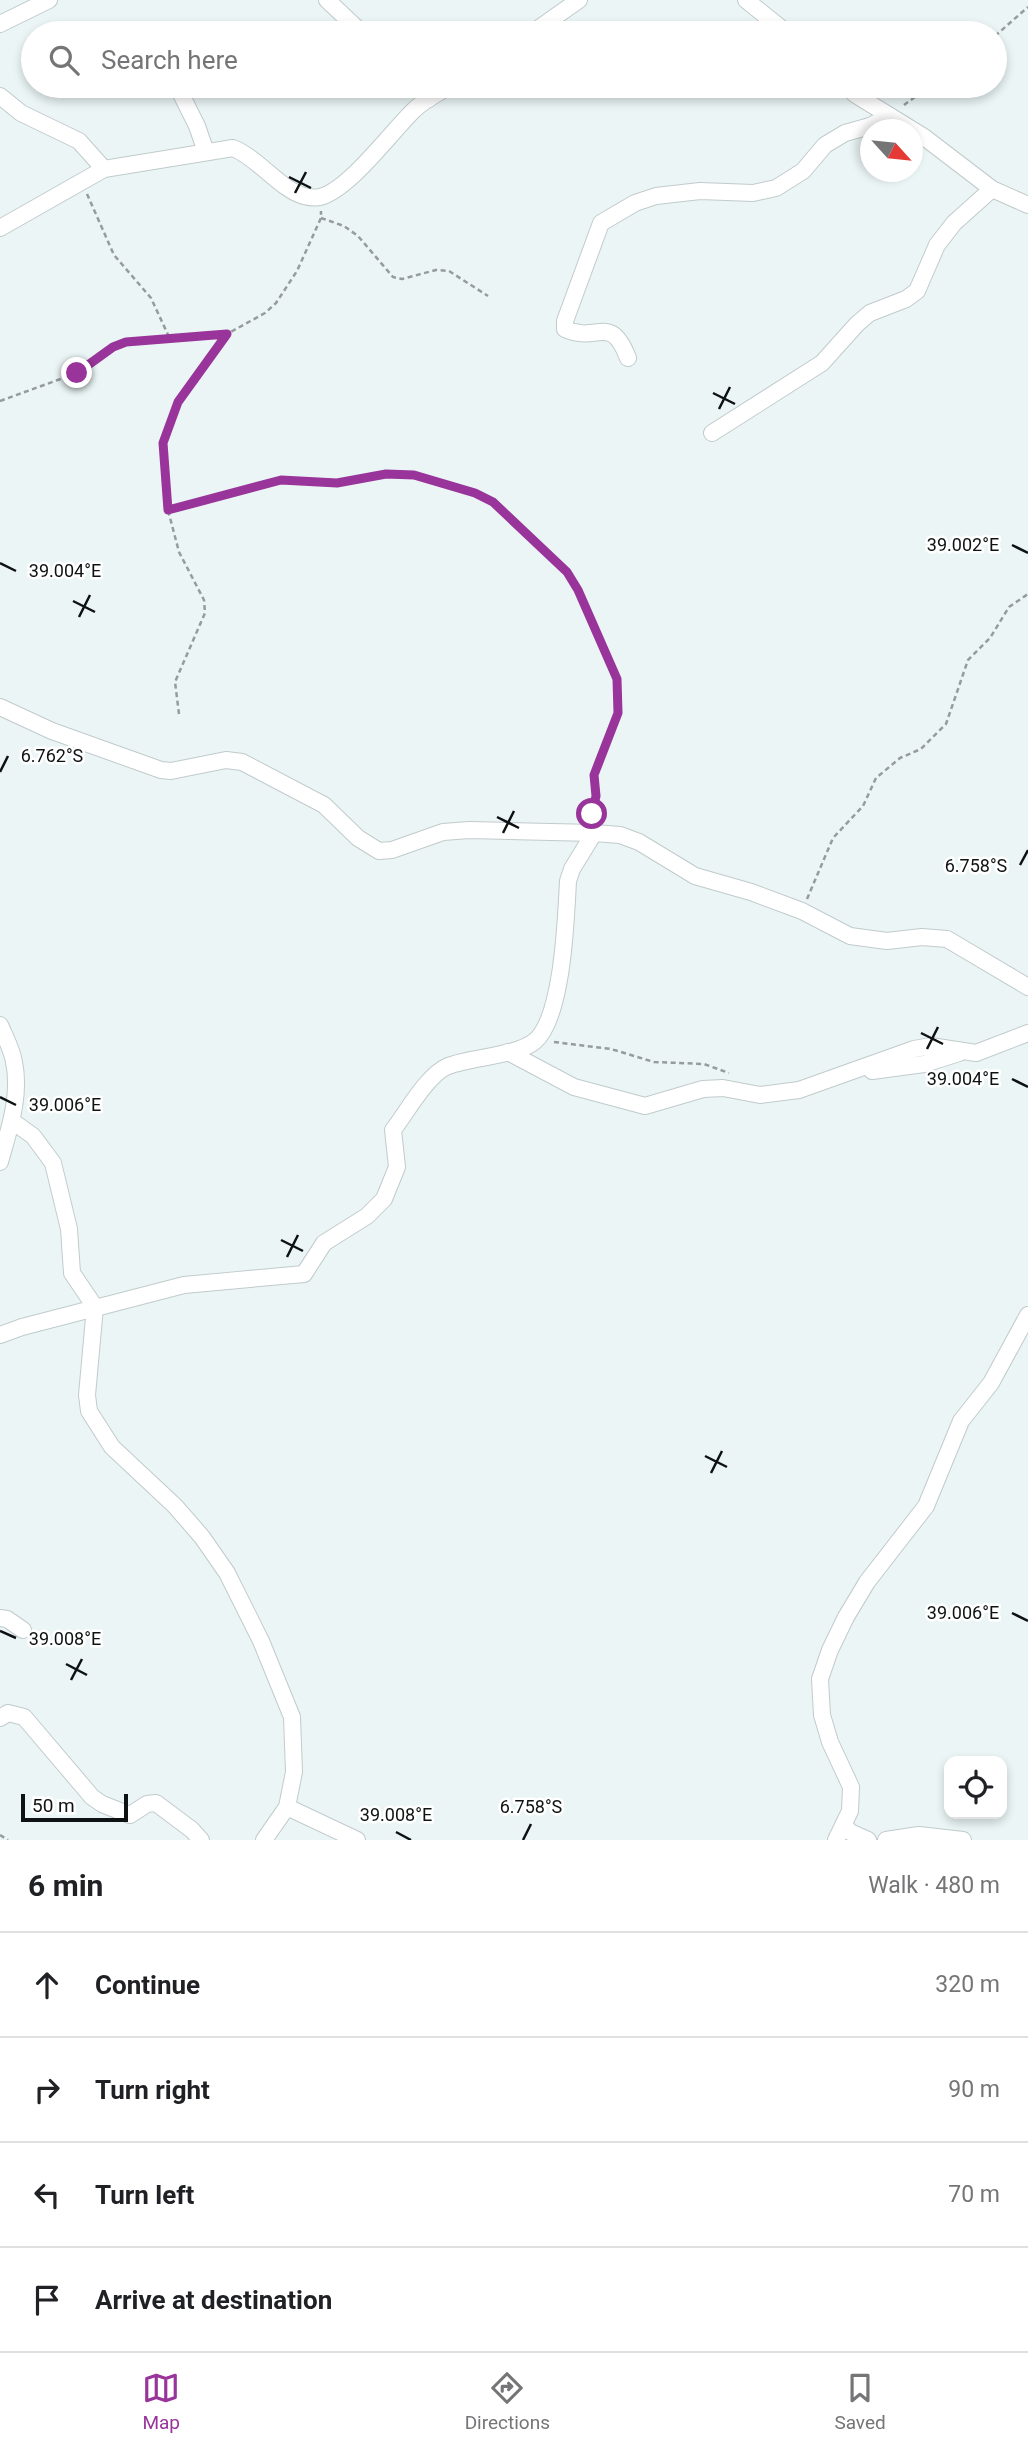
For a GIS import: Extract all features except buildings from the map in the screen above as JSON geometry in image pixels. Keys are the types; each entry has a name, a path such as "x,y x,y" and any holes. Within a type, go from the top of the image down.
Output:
{"street":[{"path":"0,24 49,0"},
{"path":"327,0 349,21"},
{"path":"549,21 579,0"},
{"path":"746,0 772,21"},
{"path":"0,96 21,113 79,142 104,169"},
{"path":"183,98 206,152"},
{"path":"861,98 924,136 992,188 1028,205"},
{"path":"0,228 104,169 233,148 244,152 293,190 302,195 319,198 335,189 376,152 415,108 429,99"},
{"path":"628,358 622,341 615,334 607,331 578,335 565,329 565,321 601,223 635,203 656,196 699,191 753,193 776,188 803,171 825,145 845,132 870,126 890,116"},
{"path":"712,433 822,363 870,313 906,299 917,291 937,245 954,223 992,188"},
{"path":"0,707 52,731 161,770 171,771 226,761 242,762 324,805 358,838 379,851 392,850 443,832 469,830 620,835 639,842 695,876 751,892 802,911 850,936 887,941 922,937 947,939 1028,987"},
{"path":"0,1335 22,1326 184,1285 304,1274 324,1243 367,1216 384,1199 397,1167 393,1130 433,1076 448,1066 508,1052 536,1040 549,1017 561,974 568,881 590,832"},
{"path":"0,1025 14,1059 18,1086 12,1121 0,1162"},
{"path":"508,1052 574,1087 645,1106 704,1089 723,1088 760,1095 799,1090 914,1049 930,1046 976,1053 1028,1034"},
{"path":"12,1121 33,1136 53,1163 69,1229 72,1273 95,1307 86,1395 89,1411 112,1447 175,1506 202,1537 227,1573 261,1641 292,1717 294,1772 287,1807 264,1840"},
{"path":"868,1840 850,1832 841,1833 850,1811 851,1787 830,1742 822,1715 820,1679 846,1617 867,1582 926,1506 961,1421 990,1383 1028,1315"},
{"path":"0,1618 7,1619 23,1630"},
{"path":"0,1718 8,1713 24,1717 92,1797 102,1804 130,1815 147,1804 156,1803 201,1840"},
{"path":"287,1807 356,1840"},
{"path":"886,1840 919,1835 963,1840"}],"path":[{"path":"1007,25 1028,7"},
{"path":"890,116 914,98"},
{"path":"80,184 94,206 114,255 151,298 170,339"},
{"path":"0,401 77,373 113,347 126,342 227,334 265,313 276,303 297,271 321,218 319,198"},
{"path":"321,218 344,226 358,236 393,277 402,279 436,270 450,271 488,296"},
{"path":"179,714 175,682 205,613 204,600 179,552 168,510 163,443 178,402 227,334"},
{"path":"168,510 281,480 337,483 386,474 414,475 475,493 493,502 567,572 578,590 617,679 618,713 594,775 596,796 590,832"},
{"path":"802,911 833,838 863,806 876,778 900,758 921,749 946,724 968,660 990,638 1009,607 1028,594"},
{"path":"536,1040 611,1049 654,1062 704,1064 723,1069 737,1077"},
{"path":"0,1835 8,1840"}],"route":[{"path":"77,373 113,347 126,342 227,334 178,402 163,443 168,510 281,480 337,483 386,474 414,475 475,493 493,502 567,572 578,590 617,679 618,713 594,775 596,796 592,814"}]}
